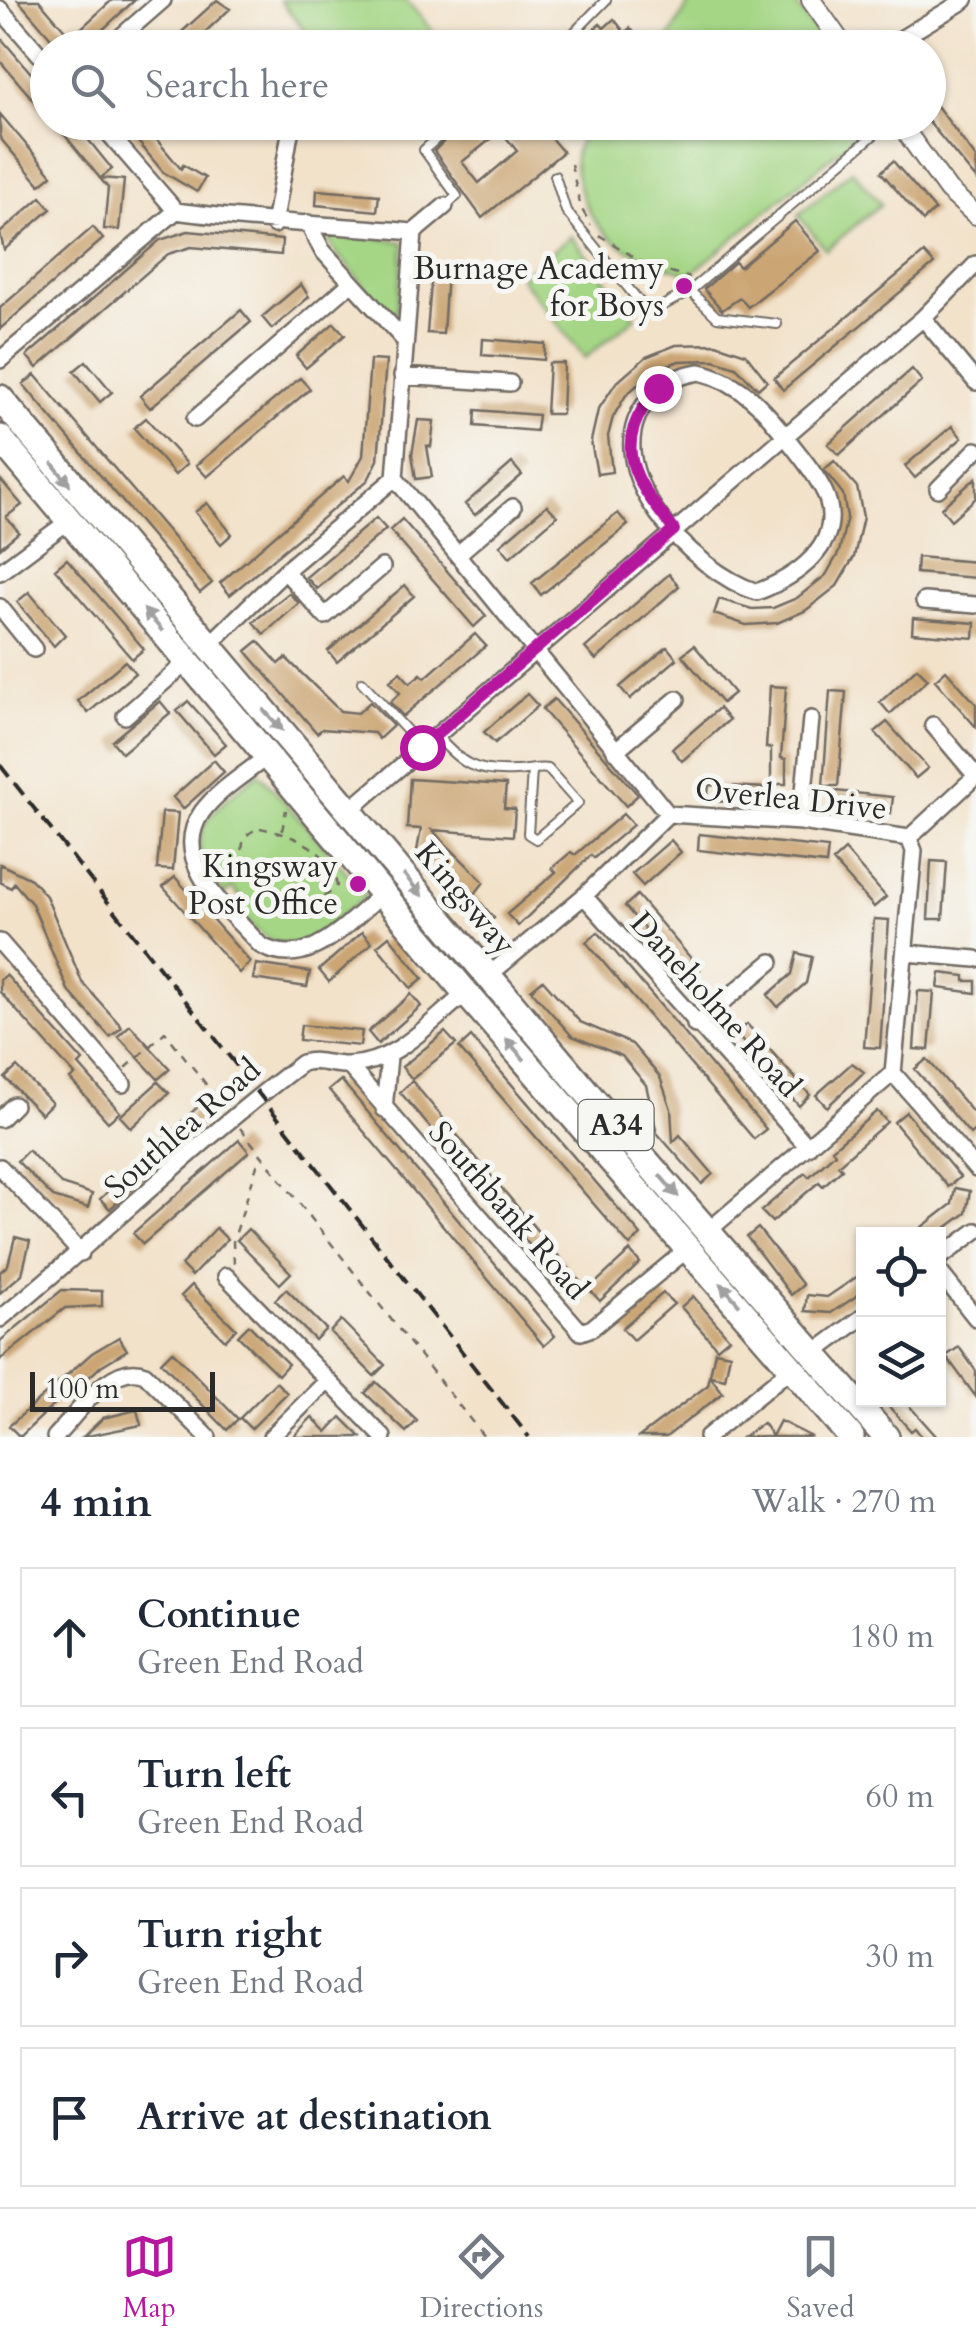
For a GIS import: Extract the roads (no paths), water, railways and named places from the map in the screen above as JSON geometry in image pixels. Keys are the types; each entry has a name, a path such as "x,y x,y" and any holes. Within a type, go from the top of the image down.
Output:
{"highway":[{"name":"Kingsway","path":"0,398 198,654 269,755 340,818 383,893 466,993 699,1239"},
{"name":"Kingsway","path":"0,438 70,520 198,654 340,818 489,975 699,1239 804,1360 886,1437"},
{"name":"Kingsway","path":"804,1360 852,1437"}],"street":[{"path":"129,30 163,0"},
{"path":"811,0 832,30"},
{"path":"916,30 966,0"},
{"path":"0,9 30,43"},
{"path":"115,140 176,210 274,224 414,232"},
{"path":"274,224 289,140"},
{"path":"912,140 948,190 976,215"},
{"path":"125,716 395,478 414,232 445,206"},
{"path":"0,360 176,210"},
{"path":"308,223 322,250 404,340"},
{"path":"340,818 923,318 976,264"},
{"path":"196,419 350,284"},
{"path":"923,318 976,382"},
{"path":"680,374 721,377 761,406 784,434 827,499 828,529 815,558 786,581 757,592 710,572 674,530 640,486 628,440 644,405 658,388 680,374"},
{"path":"402,376 510,383"},
{"path":"938,489 976,450"},
{"name":"Overlea Drive","path":"395,478 668,814 800,822 908,838 976,776"},
{"path":"458,554 513,507"},
{"path":"0,572 70,520"},
{"path":"285,571 325,616 382,566"},
{"path":"924,601 976,605"},
{"path":"0,607 34,649"},
{"path":"615,751 677,699"},
{"path":"800,822 811,719"},
{"path":"934,725 976,776"},
{"path":"269,755 203,812 192,852 199,875 260,945 274,951 312,950 383,893"},
{"path":"489,975 584,896 668,814"},
{"path":"699,1239 894,1073 914,850 908,838"},
{"name":"Daneholme Road","path":"584,896 808,1148"},
{"path":"0,942 120,1080"},
{"path":"907,953 976,958"},
{"path":"695,1024 770,962"},
{"name":"Southlea Road","path":"0,1319 82,1253 231,1116 302,1062 314,1060 348,1066 389,1057 466,993"},
{"name":"Southbank Road","path":"384,1109 389,1057"},
{"name":"Southbank Road","path":"348,1066 580,1332 592,1328 699,1239"},
{"path":"894,1073 976,1169"},
{"path":"0,1119 14,1105"},
{"path":"0,1167 82,1253"},
{"path":"946,1253 976,1232"},
{"path":"946,1280 976,1318"},
{"path":"230,1281 383,1437"},
{"path":"706,1437 863,1317"},
{"path":"55,1437 118,1372 134,1369 145,1374 208,1437"},
{"path":"270,1437 328,1380"}],"lane":[{"path":"579,30 611,2"},
{"path":"435,140 424,150 457,196 445,206"},
{"path":"555,176 566,211 645,308 661,308 694,288 868,140"},
{"path":"694,288 716,317 777,324"},
{"path":"362,682 422,747"},
{"path":"436,735 464,765 546,768 578,804 536,839 528,834 532,770"}],"railway":[{"path":"0,765 529,1437"}],"place":[{"name":"Burnage Academy for Boys","path":"684,286"},
{"name":"Kingsway Post Office","path":"358,884"}]}
